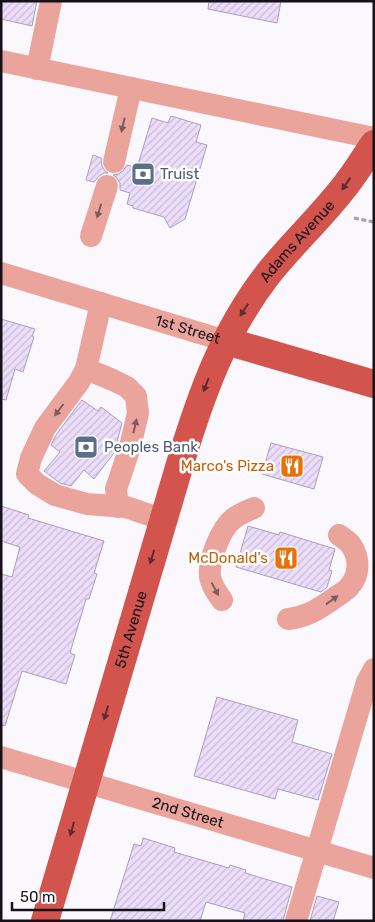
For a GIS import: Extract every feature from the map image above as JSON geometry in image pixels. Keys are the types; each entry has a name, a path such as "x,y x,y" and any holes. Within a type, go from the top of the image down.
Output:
{"main road":[{"name":"Adams Avenue","path":"226,341 237,320 268,274 342,190 374,144"},
{"name":"1st Street","path":"226,341 374,384"},
{"name":"5th Avenue","path":"45,921 195,414 213,367 226,341"}],"street":[{"path":"37,69 51,1"},
{"path":"1,61 374,138"},
{"path":"114,162 131,88"},
{"path":"91,236 107,186"},
{"name":"1st Street","path":"1,273 226,341"},
{"path":"101,303 86,369 79,382 45,428 31,458 27,474 37,484 55,495 87,504 117,498"},
{"path":"86,369 127,387 136,396 138,412 117,498"},
{"path":"117,498 126,507 164,520"},
{"path":"222,600 212,585 210,576 211,564 218,539 224,527 233,518 254,508"},
{"path":"288,619 308,615 320,608 348,588 355,579 358,568 357,555 350,543 339,535"},
{"path":"296,921 367,682 374,669"},
{"name":"2nd Street","path":"1,757 374,868"}],"path":[{"path":"354,218 374,222"}],"building":[{"path":"1,1 37,1 32,26 1,19"},
{"path":"209,1 281,1 277,23 208,9"},
{"name":"Truist","path":"171,116 201,125 196,142 207,145 185,219 170,228 164,217 133,208 133,206 127,204 130,193 120,190 120,183 113,175 123,171 127,165 137,168 152,118 168,123"},
{"path":"93,155 101,158 102,166 108,173 99,176 94,182 86,180"},
{"path":"1,319 35,329 23,372 15,369 6,400 1,399"},
{"name":"Peoples Bank","path":"82,400 98,411 101,407 122,423 114,453 94,479 84,470 71,486 60,483 44,471 60,452 51,445 56,435"},
{"name":"Marco's Pizza","path":"271,443 323,457 314,489 262,474"},
{"path":"1,506 29,515 28,518 104,541 94,573 97,574 89,599 86,599 70,653 75,655 66,684 22,671 5,726 1,725 1,574 12,577 20,547 1,541"},
{"name":"McDonald's","path":"248,526 279,535 280,532 335,549 329,570 332,571 327,587 321,592 236,567"},
{"path":"217,697 298,720 292,742 332,754 318,800 278,789 275,799 194,776"},
{"path":"143,838 175,848 174,852 229,868 230,865 246,870 245,873 292,887 283,921 243,921 245,913 206,902 200,921 110,921 134,844 141,846"},
{"path":"317,896 339,902 333,921 310,921"}],"place":[{"name":"Truist","path":"143,174"},
{"name":"Peoples Bank","path":"86,447"},
{"name":"Marco's Pizza","path":"292,466"},
{"name":"McDonald's","path":"286,558"}]}
